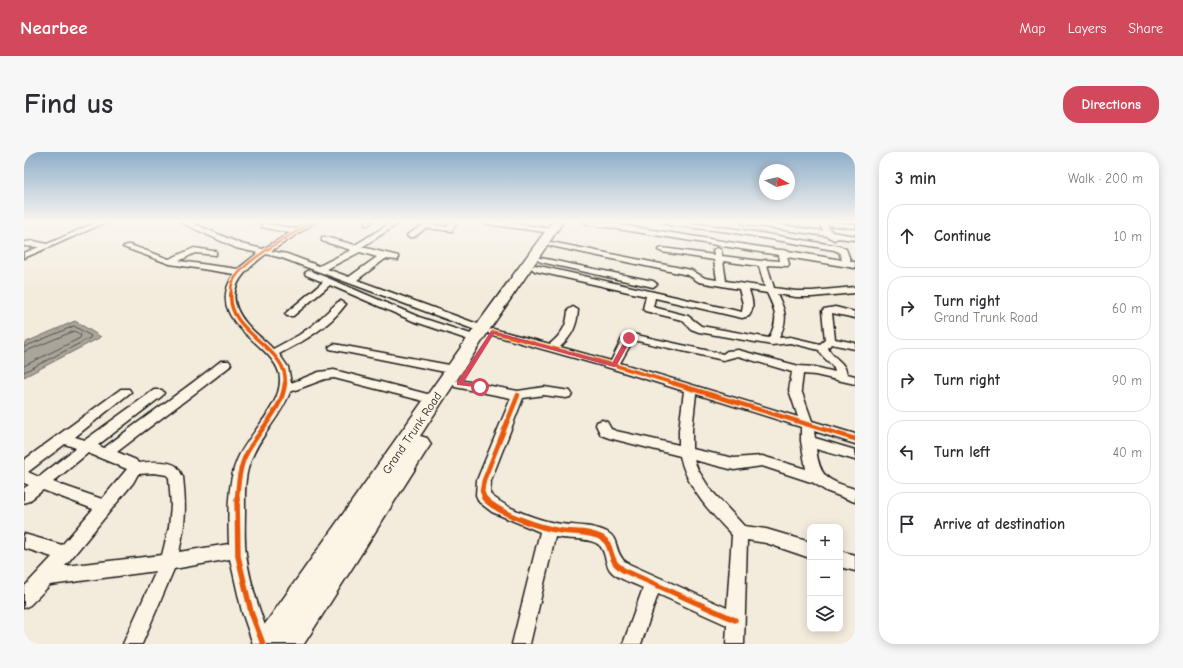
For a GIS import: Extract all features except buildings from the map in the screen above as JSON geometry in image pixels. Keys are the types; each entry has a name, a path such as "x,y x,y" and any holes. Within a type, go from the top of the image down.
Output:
{"main road":[{"name":"Grand Trunk Road","path":"287,644 484,334 547,245"},
{"name":"Grand Trunk Road","path":"484,334 547,245"},
{"name":"Grand Trunk Road","path":"268,644 434,400 457,377"}],"street":[{"path":"42,245 47,246"},
{"path":"237,245 416,319 552,348 690,388 808,434 855,455"},
{"path":"263,644 250,613 237,550 238,486 241,468 247,453 273,413 285,388 286,377 282,367 272,354 252,336 235,314 229,297 233,283 240,272 260,255 277,245"},
{"path":"343,245 395,258"},
{"path":"320,269 362,245"},
{"path":"557,245 651,295 742,315 746,314 748,311 748,302 743,287"},
{"path":"559,245 652,284"},
{"path":"567,245 696,275 702,280 722,284 771,291 812,294 855,290"},
{"path":"660,267 663,245"},
{"path":"678,245 763,264 766,262 785,264 782,252"},
{"path":"698,245 717,253 782,252 851,264"},
{"path":"817,245 841,249"},
{"path":"841,245 841,249 851,264"},
{"path":"24,256 47,246"},
{"path":"127,247 170,262 240,272"},
{"path":"170,262 194,250 213,253"},
{"path":"696,275 700,265 717,253"},
{"path":"717,253 722,284"},
{"path":"260,255 284,256 351,280 484,334"},
{"path":"24,264 42,256"},
{"path":"351,280 383,256"},
{"path":"763,264 771,291 780,307 782,316 772,342"},
{"path":"290,314 329,282"},
{"path":"651,295 648,309 685,318 689,320 695,328 772,342 790,340 826,345 855,346"},
{"path":"272,354 303,337 317,327 341,304"},
{"path":"552,348 568,333 572,324 573,310"},
{"path":"842,377 840,367 825,353 826,310 835,310 855,315"},
{"path":"614,365 627,339 632,337 723,358 727,358 731,353 738,353 799,370 815,370 855,380"},
{"path":"334,347 457,377 518,395 544,391 566,394"},
{"path":"106,454 146,422 185,396 225,364"},
{"path":"799,370 797,372 795,389 798,404 808,434 814,469 819,479"},
{"path":"285,388 307,382 323,375 334,374 434,400"},
{"path":"690,388 685,443 687,461 693,476 703,492 741,534"},
{"path":"24,468 125,392"},
{"path":"24,497 87,446 158,393"},
{"path":"518,395 484,480 482,491 485,499 494,506 529,522 549,529 600,536 608,541 612,547 616,564 622,570 735,620"},
{"path":"602,425 606,432 614,435 686,451 734,464 740,465 754,459 762,461 819,479 855,496"},
{"path":"808,434 855,439"},
{"path":"64,438 132,464 134,469"},
{"path":"132,644 169,562 177,527 176,477 171,470 154,466 134,469"},
{"path":"24,599 66,554 128,479 134,469"},
{"path":"24,477 105,507"},
{"path":"521,644 549,529"},
{"path":"741,534 747,532 757,534 807,549"},
{"path":"735,644 739,538 741,534"},
{"path":"24,541 66,554"},
{"path":"46,577 169,562 237,550"},
{"path":"843,559 855,563"},
{"path":"632,644 653,585"}],"water":[{"path":"75,321 101,337 24,377 24,343"}],"cycle path":[{"path":"263,644 251,612 238,556 238,486 244,459 277,408 285,389 286,379 283,367 265,346 243,325 234,313 230,300 232,284 237,276 256,258 276,245"},
{"path":"493,332 614,365 855,439"},
{"path":"518,395 484,480 482,491 484,498 489,503 507,513 542,526 560,531 587,533 602,538 606,540 610,546 616,564 623,570 735,620"}],"route":[{"path":"480,387 459,384 493,332 614,365 627,339 629,338"}]}
